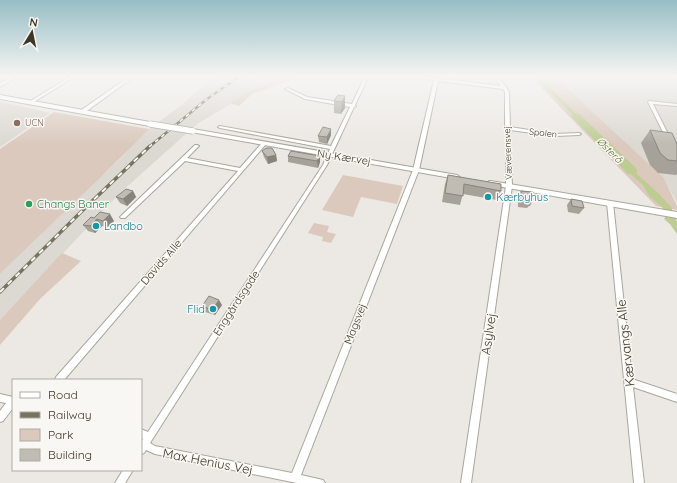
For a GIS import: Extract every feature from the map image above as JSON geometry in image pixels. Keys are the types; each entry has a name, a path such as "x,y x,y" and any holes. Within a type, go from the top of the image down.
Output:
{"street":[{"name":"Ny Kærvej","path":"11,99 264,144 332,152"},
{"path":"31,102 37,99"},
{"path":"82,112 101,99"},
{"path":"309,99 354,106"},
{"name":"Enggårdsgade","path":"142,448 145,435 326,165 357,99"},
{"name":"Magsvej","path":"295,478 416,170 432,99"},
{"name":"Væverensvej","path":"506,99 509,186"},
{"path":"672,145 650,102 677,105"},
{"name":"Ny Kærvej","path":"222,125 220,127 332,152 416,170 466,178"},
{"name":"Spolen","path":"507,128 549,134 579,134"},
{"name":"Davids Alle","path":"60,379 264,144"},
{"path":"123,217 197,146"},
{"path":"184,159 241,170"},
{"path":"487,182 677,215"},
{"name":"Asylvej","path":"466,483 509,186"},
{"name":"Kærvangs Alle","path":"610,203 639,483"},
{"path":"629,382 677,398"},
{"path":"0,398 12,401"},
{"path":"0,418 12,402"},
{"name":"Max Henius Vej","path":"142,448 320,483"},
{"path":"120,483 127,471"}],"shaded area":[{"path":"189,99 236,99 229,103 231,104 197,124 120,193 0,320 0,274 46,227 117,162 149,129"},
{"path":"578,99 677,99 677,203 664,178"},
{"name":"UCN","path":"0,102 16,105 50,113 0,147"}],"green space":[{"path":"236,99 247,99 239,106 229,103"},
{"path":"552,99 578,99 664,178 677,206 677,210 656,206"},
{"name":"Changs Baner","path":"54,112 149,129 0,274 0,149"},
{"path":"343,175 403,186 397,204 361,197 353,217 322,210"},
{"path":"314,223 329,226 327,232 336,234 331,243 322,241 323,237 308,233"},
{"path":"62,253 81,261 40,299 0,345 0,320"}],"water":[{"path":"556,99 561,99 619,158 658,193 671,207 677,222 677,234 670,224 664,219 666,216 662,207 649,196 643,185 618,162"}],"building":[{"path":"336,99 344,99 342,102 334,101"},
{"path":"323,127 331,129 327,137 318,136"},
{"path":"650,130 672,133 677,144 677,161 668,160 660,153"},
{"path":"266,148 272,148 276,155 267,157 262,151"},
{"path":"291,151 320,156 317,161 288,156"},
{"path":"448,175 501,184 501,191 464,184 463,196 445,193"},
{"path":"126,189 133,191 123,199 116,197"},
{"path":"521,191 533,192 533,200 531,199 531,202 521,200"},
{"path":"571,199 582,201 584,208 572,206"},
{"path":"100,212 110,214 103,221 97,219 90,226 83,225 91,217 94,218"},
{"path":"209,296 219,300 212,310 202,306"}],"waterway":[{"name":"Østerå","path":"576,116 632,171"}],"railway":[{"path":"149,147 208,99"},
{"path":"0,292 150,146"}],"place":[{"name":"UCN","path":"17,123"},
{"name":"Kærbyhus","path":"488,197"},
{"name":"Changs Baner","path":"29,204"},
{"name":"Landbo","path":"96,226"},
{"name":"Flid","path":"213,309"}]}
